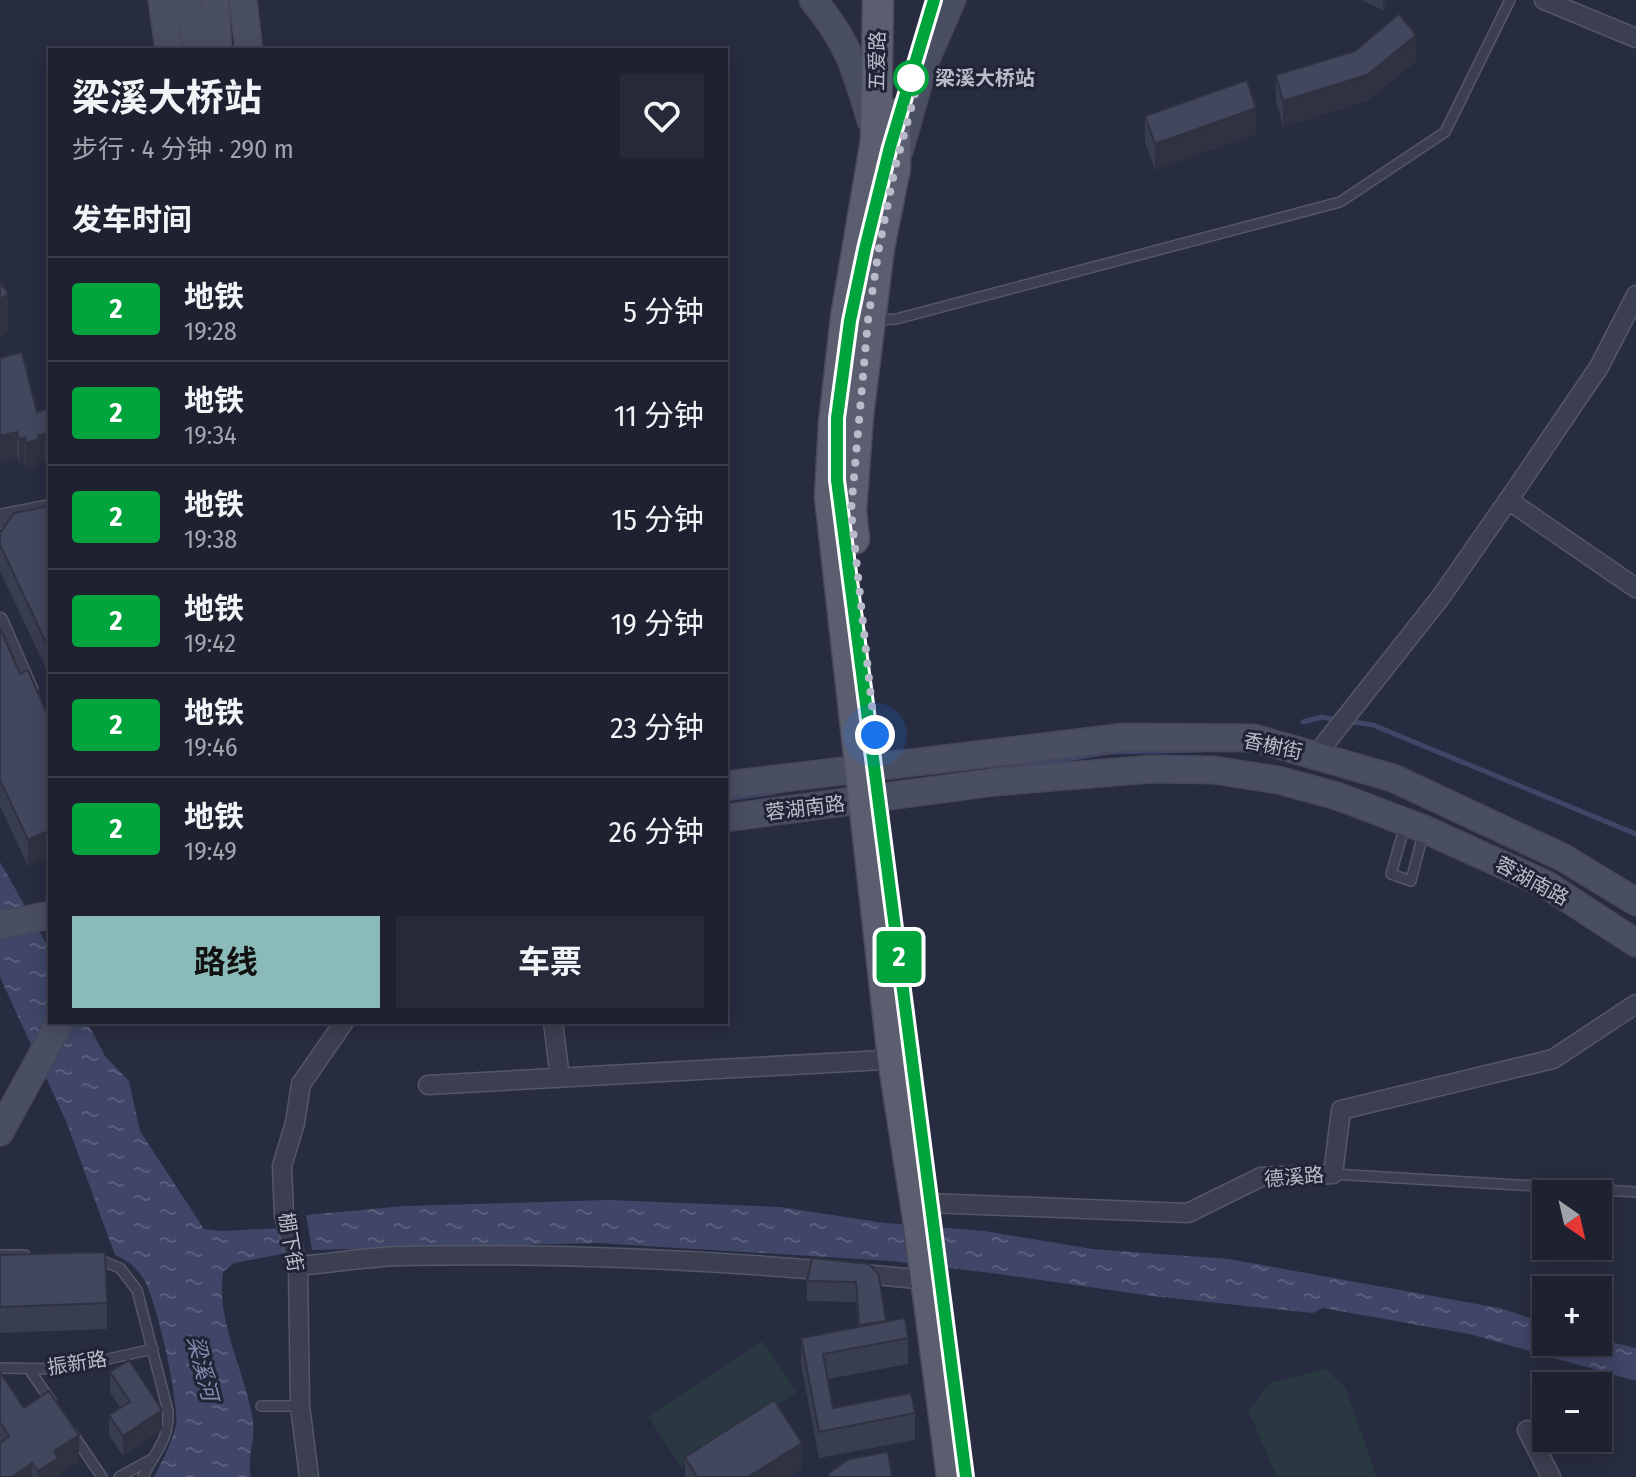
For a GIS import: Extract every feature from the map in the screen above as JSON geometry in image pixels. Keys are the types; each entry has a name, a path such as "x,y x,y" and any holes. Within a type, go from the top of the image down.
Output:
{"main road":[{"path":"162,0 169,48"},
{"path":"243,0 249,48"},
{"path":"813,0 836,27 851,55 876,140"},
{"name":"五爱路","path":"878,0 876,140 846,317 834,423 830,497 870,767 900,1059 926,1213 933,1281"},
{"name":"五爱路","path":"870,767 851,511 868,320 895,168 895,0"},
{"path":"895,168 924,64 952,0"},
{"path":"188,8 198,48"},
{"path":"216,8 218,48"},
{"name":"香榭街","path":"870,767 1125,737 1254,738 1323,747 1564,858 1636,902"},
{"name":"蓉湖南路","path":"728,785 870,767"},
{"name":"蓉湖南路","path":"728,818 995,782 1152,769 1213,770 1293,784 1337,796 1415,825 1547,885 1636,943"},
{"path":"0,925 48,915"},
{"path":"6,1121 59,1024"},
{"path":"933,1281 952,1477"},
{"path":"933,1281 965,1477"}],"street":[{"path":"1544,0 1636,38"},
{"path":"1323,747 1440,598 1508,500 1599,367 1636,295"},
{"path":"1508,500 1636,588"},
{"path":"0,519 48,512"},
{"path":"0,620 38,705"},
{"name":"德溪路","path":"926,1213 1188,1213 1261,1177 1333,1174 1341,1110 1553,1059 1636,1004"},
{"name":"棚下街","path":"309,1477 300,1406 298,1266 284,1215 282,1166 295,1123 301,1084 343,1024"},
{"path":"553,1024 560,1078"},
{"path":"428,1085 900,1059"},
{"path":"298,1266 399,1256 656,1258 802,1267 933,1281"},
{"path":"1527,1430 1551,1477"}],"lane":[{"path":"868,320 896,319 1340,202 1445,132 1510,0"},
{"path":"1415,825 1411,881 1391,874 1415,825"},
{"path":"1333,1174 1636,1192"},
{"path":"0,1255 30,1255"},
{"path":"90,1256 120,1268 137,1290 168,1411 169,1428 163,1445 150,1460 143,1477"},
{"name":"振新路","path":"0,1368 63,1369 153,1349"},
{"path":"29,1369 53,1405"},
{"path":"261,1406 300,1406"},
{"path":"69,1429 102,1477"},
{"path":"119,1477 150,1460"}],"shaded area":[{"path":"763,1341 797,1392 681,1467 648,1416"},
{"path":"1325,1369 1345,1387 1377,1477 1277,1477 1248,1410 1271,1383"}],"water":[{"name":"梁溪河","path":"0,862 48,946 48,1024 88,1024 105,1056 129,1081 140,1131 204,1229 282,1228 287,1253 234,1263 223,1272 224,1311 253,1422 251,1477 154,1477 176,1425 171,1374 160,1327 143,1278 131,1264 115,1255 66,1121 0,977"},
{"path":"608,1200 780,1207 885,1223 984,1231 1092,1249 1229,1259 1499,1308 1532,1319 1532,1352 1469,1334 1323,1308 1313,1313 1152,1296 891,1261 597,1243 312,1250 306,1215 405,1206"},
{"path":"1612,1342 1636,1348 1636,1381 1547,1356 1612,1356"}],"building":[{"path":"1399,14 1416,35 1367,75 1283,101 1276,75 1355,51"},
{"path":"1247,80 1256,108 1155,144 1145,116"},
{"path":"0,282 8,293 0,300"},
{"path":"22,352 37,412 48,411 48,438 45,434 38,435 39,439 26,443 25,437 19,439 17,432 0,436 0,358"},
{"path":"48,506 48,647 0,545 0,533 14,513"},
{"path":"0,628 20,674 28,670 48,715 48,831 28,840 0,780"},
{"path":"105,1252 107,1303 0,1307 0,1255"},
{"path":"812,1258 869,1264 879,1275 886,1321 859,1325 856,1282 807,1281"},
{"path":"905,1318 908,1338 823,1354 833,1408 911,1393 915,1413 819,1432 801,1338"},
{"path":"129,1360 162,1410 123,1436 109,1415 130,1402 110,1372"},
{"path":"0,1372 24,1408 49,1391 79,1435 54,1451 58,1458 38,1471 32,1463 12,1477 0,1477 0,1443 9,1436 0,1422"},
{"path":"774,1400 802,1443 748,1477 697,1477 685,1457"},
{"path":"888,1452 892,1477 829,1477 829,1473 849,1459"}],"waterway":[{"path":"1303,722 1322,717 1337,720"},
{"path":"1347,721 1373,725 1636,834"},
{"path":"1003,769 1110,752 1203,750"},
{"path":"728,799 776,792"}],"metro line":[{"name":"2","path":"934,0 890,147 845,345 837,418 837,480 966,1477"}],"place":[{"name":"梁溪大桥站","path":"911,78"}],"route":[{"path":"875,735 851,511 868,320 895,168 916,90 911,78"}]}
